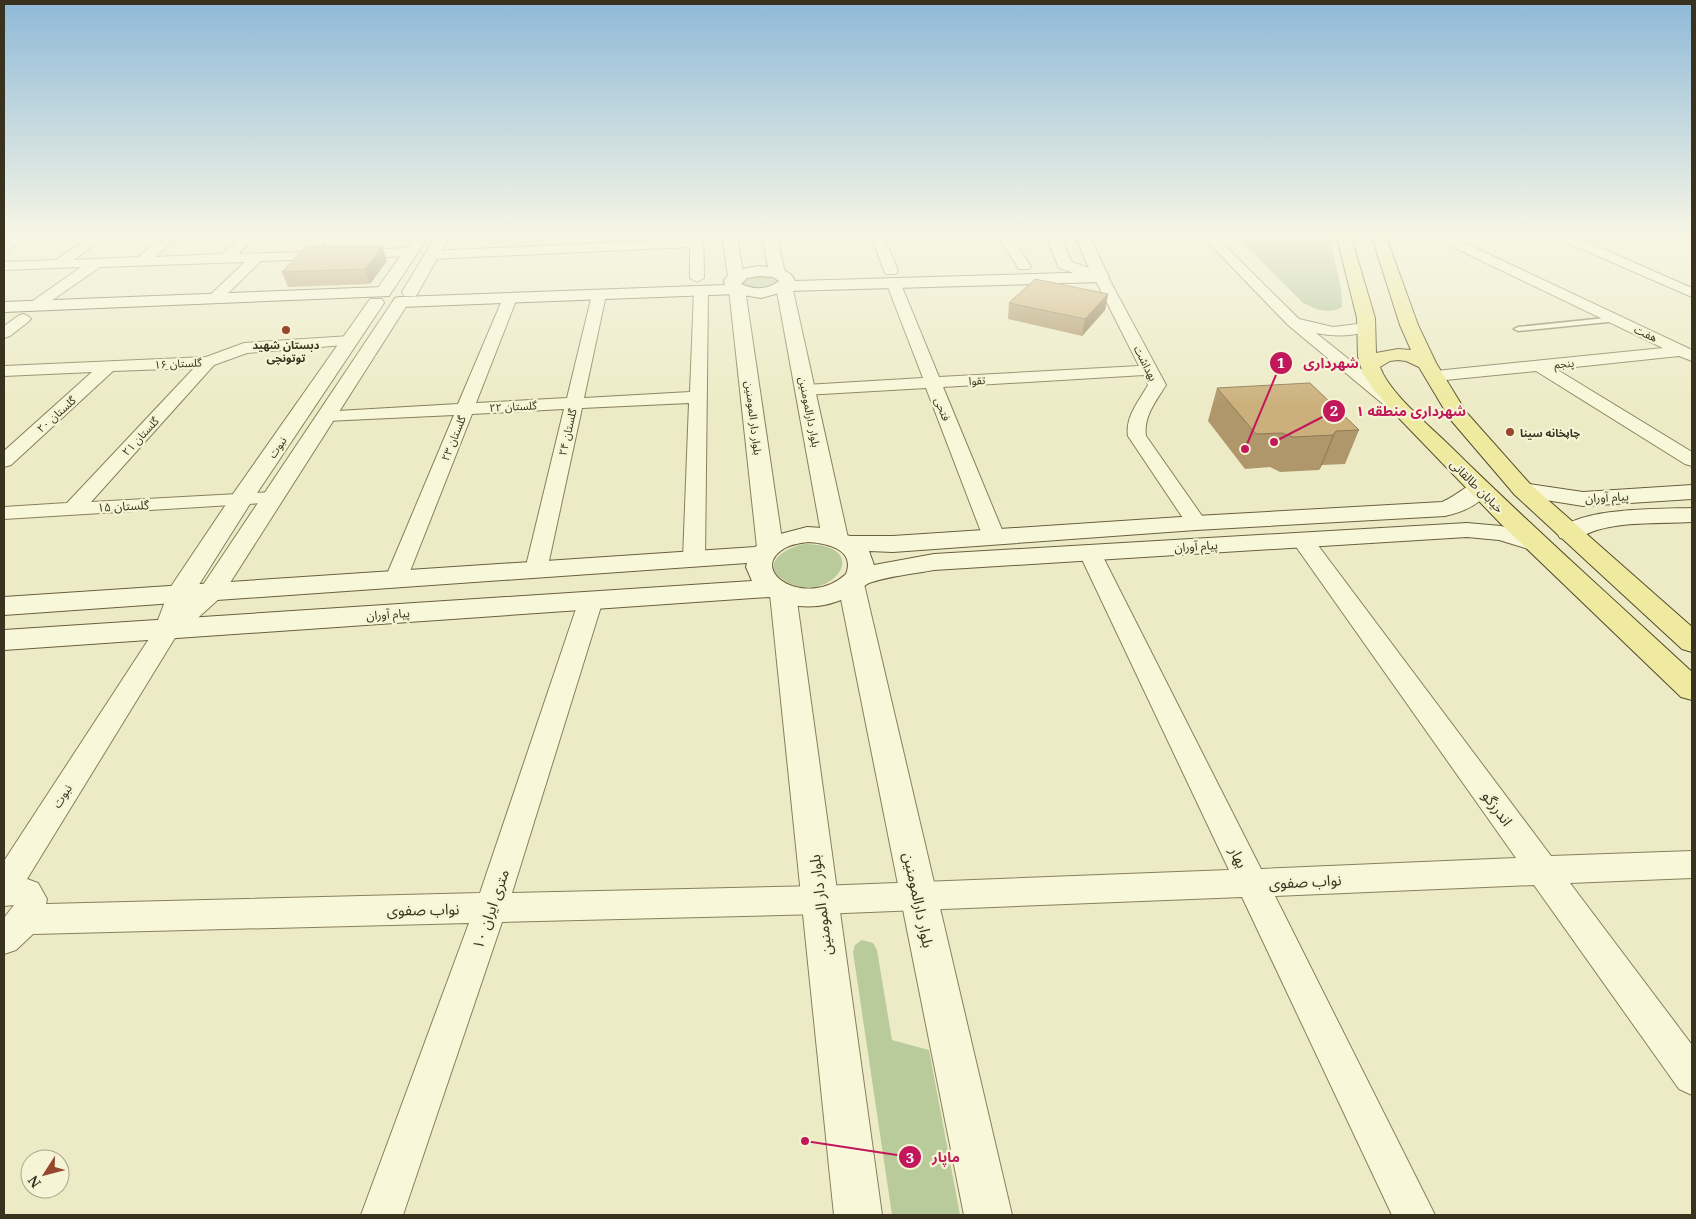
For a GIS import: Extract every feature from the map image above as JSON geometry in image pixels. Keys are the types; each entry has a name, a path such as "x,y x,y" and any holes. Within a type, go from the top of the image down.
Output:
{"main road":[{"name":"نبوت","path":"169,628 212,591 326,416 395,291"},
{"name":"نبوت","path":"169,628 180,594 241,499 350,341 399,291"},
{"path":"4,320 393,297 537,291"},
{"path":"4,307 215,298 510,298 630,291"},
{"name":"بلوار دار المومنین","path":"737,291 767,550"},
{"name":"بلوار دارالمومنین","path":"784,291 840,540"},
{"name":"خیابان طالقانی","path":"1368,291 1383,325 1431,370 1457,416 1486,450 1523,490 1569,533 1692,642"},
{"name":"خیابان طالقانی","path":"1381,291 1383,325 1367,356 1382,387 1479,489 1692,689"},
{"path":"1370,364 1378,358 1396,354 1418,358 1431,370"},
{"name":"پیام آوران","path":"854,581 884,570 900,555 994,537 1196,522 1445,509 1464,502 1479,489"},
{"name":"پیام آوران","path":"1523,490 1584,499 1692,492"},
{"path":"1584,499 1585,506 1589,510 1607,520"},
{"path":"1445,509 1461,516 1468,526 1467,530"},
{"name":"پیام آوران","path":"1569,533 1578,527 1607,520 1692,515"},
{"name":"پیام آوران","path":"840,540 900,555 1090,553 1467,530 1502,533 1535,543"},
{"path":"4,606 694,559 767,550 794,536 814,535 840,540 854,550 860,558 861,567 854,581 827,596 805,598 777,591 763,580 759,572 759,563 767,550"},
{"name":"بلوار دارالمومنین","path":"854,581 918,896 988,1215"},
{"name":"بلوار دار المومنین","path":"777,591 820,900 858,1215"},
{"name":"پیام آوران","path":"4,640 592,600 777,591"}],"street":[{"path":"36,305 56,291"},
{"path":"215,298 222,291"},
{"path":"694,559 699,397 699,291"},
{"name":"فتحی","path":"898,291 994,537"},
{"name":"بهداشت","path":"1108,291 1157,385 1138,421 1135,429 1137,436 1196,522"},
{"path":"1262,291 1293,322 1402,410"},
{"name":"هفت","path":"1556,291 1689,352"},
{"name":"گلستان ۲۴","path":"536,570 599,294"},
{"name":"گلستان ۲۳","path":"396,579 510,298"},
{"path":"4,333 22,319"},
{"path":"1293,322 1333,332 1383,325"},
{"name":"گلستان ۱۶","path":"4,371 208,362 244,348 350,341"},
{"name":"پنجم","path":"1431,370 1540,366 1689,352"},
{"name":"گلستان ۲۱","path":"72,509 208,362"},
{"name":"گلستان ۲۰","path":"4,462 109,366"},
{"path":"1540,366 1692,460"},
{"name":"تقوا","path":"805,390 1150,370"},
{"name":"گلستان ۲۲","path":"326,416 699,397"},
{"name":"گلستان ۱۵","path":"4,513 272,498"},
{"name":"اندرزگو","path":"1303,541 1692,1076"},
{"name":"بهار","path":"1090,553 1414,1215"},
{"name":"۱۰ متری ایران","path":"382,1215 491,908 592,600"},
{"name":"نبوت","path":"4,888 169,628"},
{"name":"نواب صفوی","path":"15,929 491,908 820,900 1252,884 1692,864"},
{"path":"4,892 21,892 28,895 31,901 30,909 15,929"}],"lane":[{"path":"1518,328 1615,319"}],"green space":[{"path":"1291,291 1341,291 1342,307 1332,311 1316,309 1302,302"},
{"path":"804,544 826,547 838,553 842,562 839,572 831,581 818,586 803,587 787,582 778,576 774,570 777,558 789,549"},
{"path":"862,940 873,943 877,950 892,1040 929,1050 960,1215 892,1215 853,952 855,945"}],"building":[{"path":"1022,291 1093,291 1108,294 1085,319 1009,303"},
{"path":"1310,383 1359,430 1336,431 1333,435 1293,437 1282,433 1256,434 1217,388"}],"place":[{"name":"دبستان شهید توتونچی","path":"286,330"},
{"name":"چاپخانه سینا","path":"1510,432"},
{"name":"شهرداری منطقه ۱","path":"1274,442"},
{"name":"شهرداری","path":"1245,449"},
{"name":"ماپار","path":"805,1141"}]}
